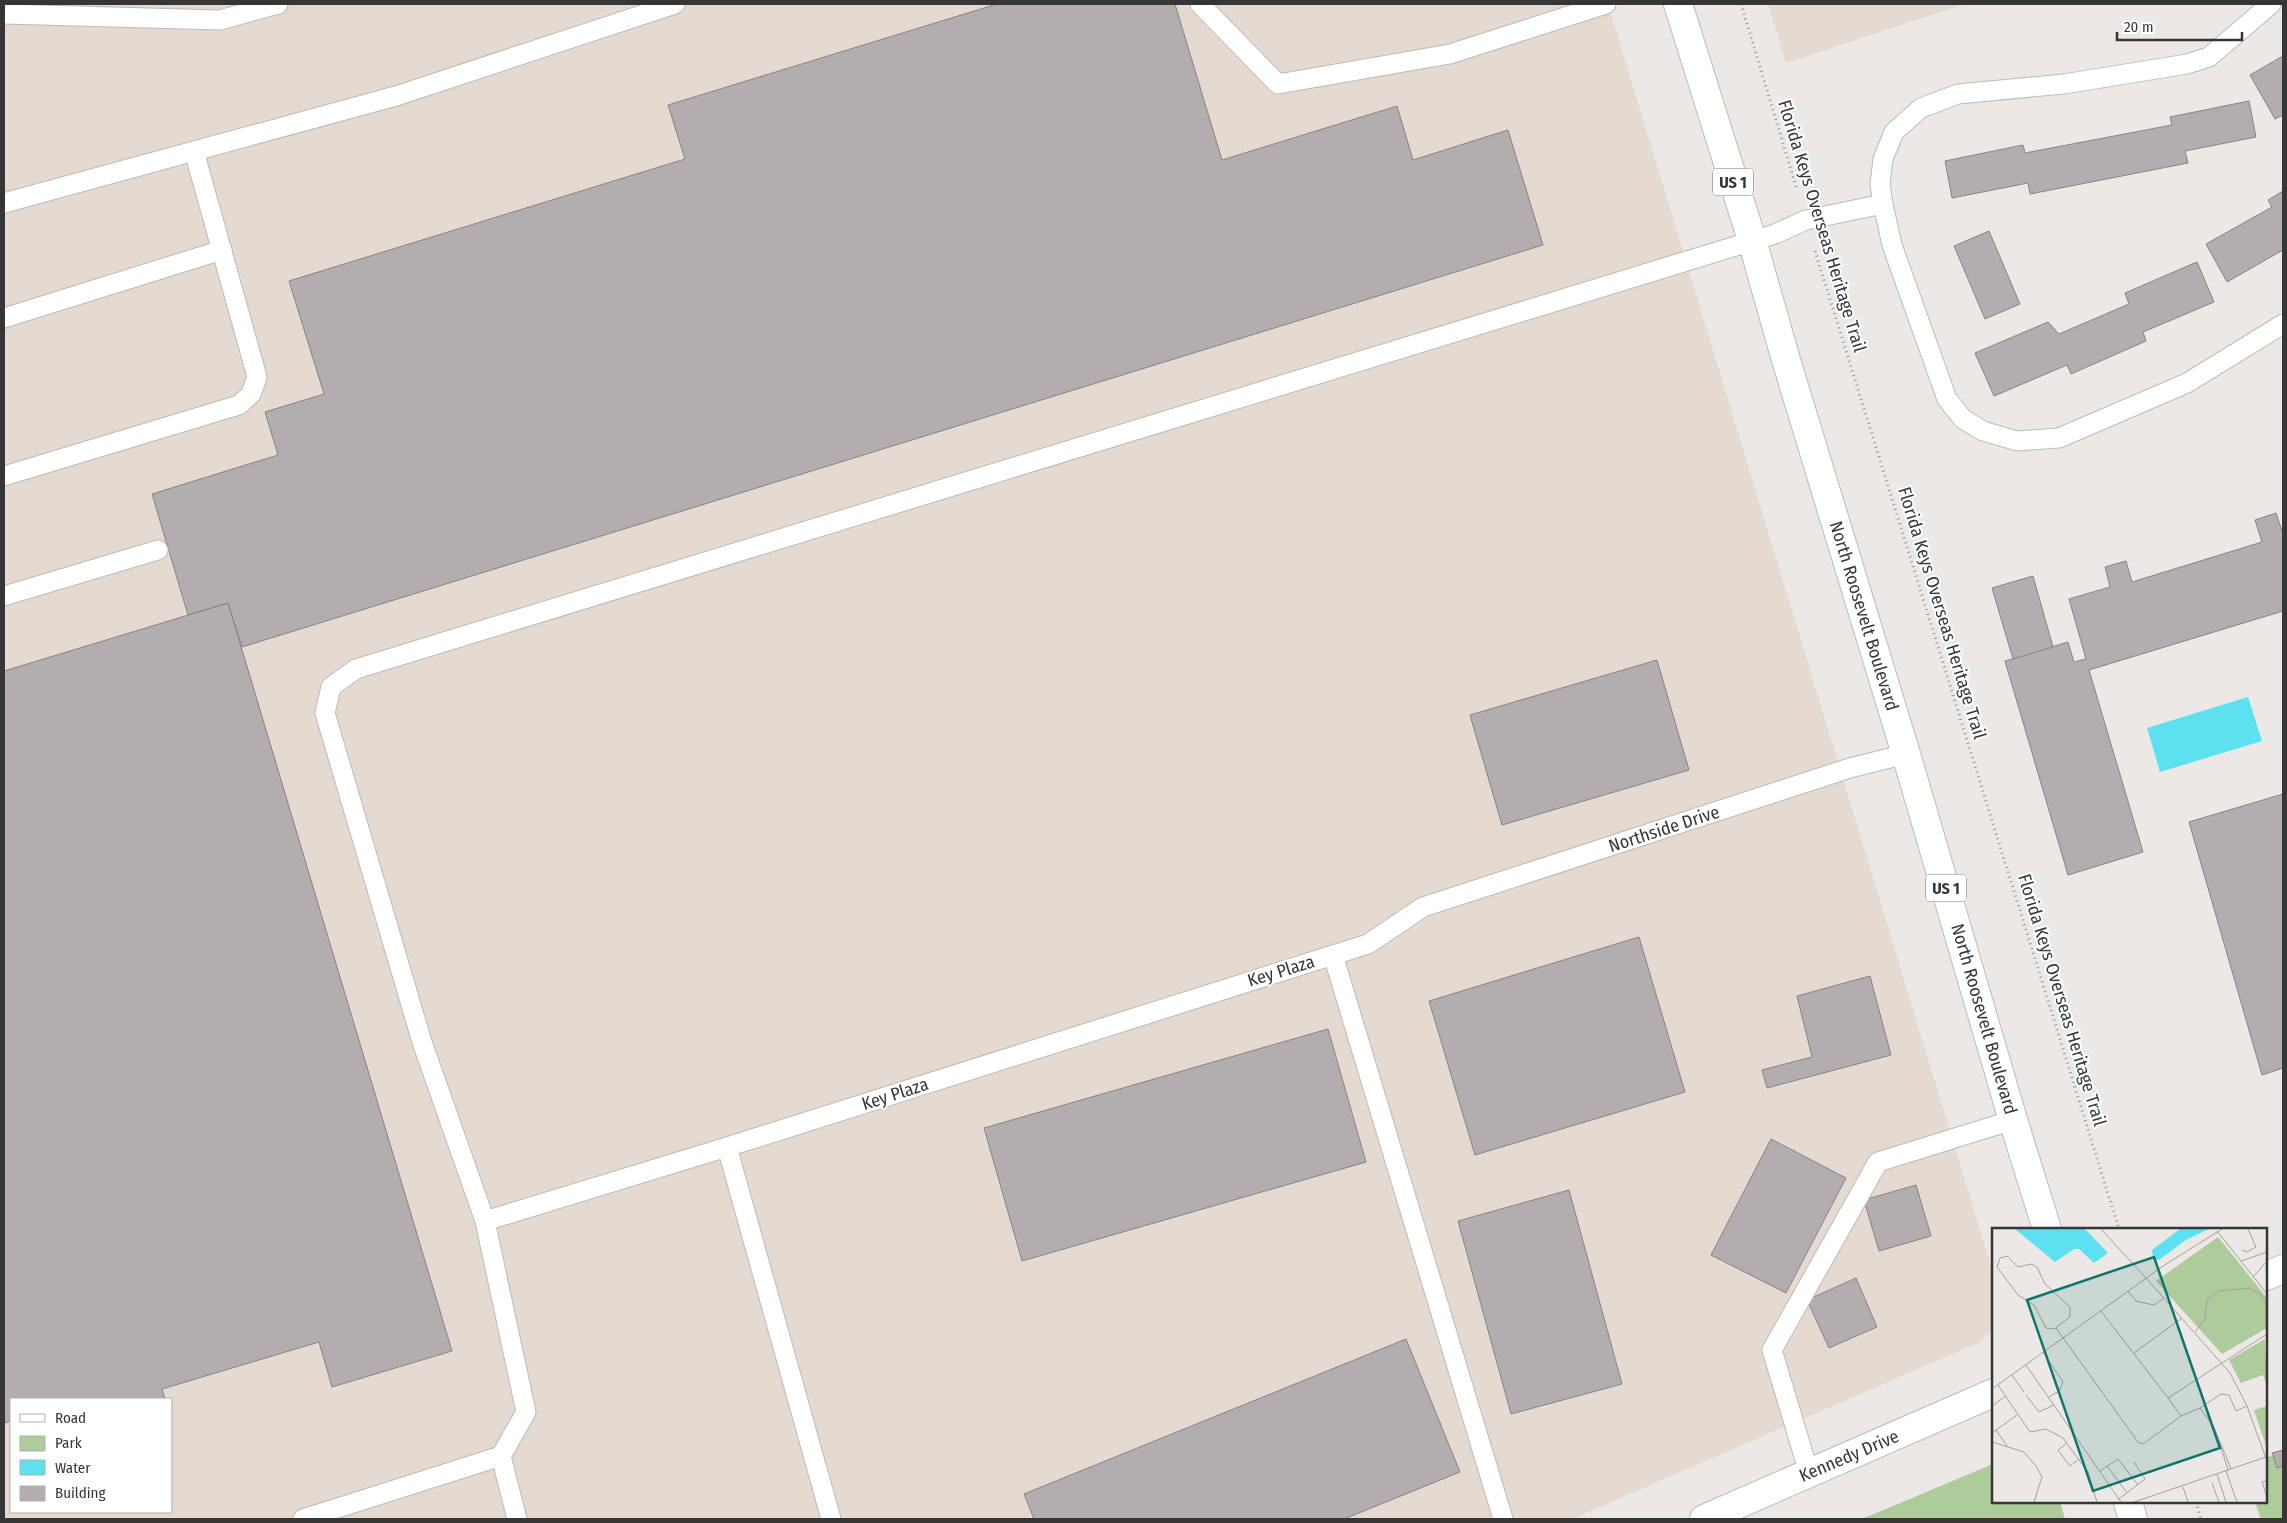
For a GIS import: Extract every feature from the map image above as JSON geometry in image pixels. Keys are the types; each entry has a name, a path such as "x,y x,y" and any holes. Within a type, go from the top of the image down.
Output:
{"main road":[{"name":"North Roosevelt Boulevard","path":"1678,4 1752,240 1786,360 1906,754 2013,1120 2047,1228"},
{"path":"2267,1276 2283,1269"},
{"name":"Kennedy Drive","path":"1704,1519 1992,1394"},
{"path":"2128,1503 2133,1519"}],"lane":[{"path":"4,14 220,20 278,4"},
{"path":"4,203 396,96 675,4"},
{"path":"1200,4 1278,84 1450,54 1606,4"},
{"path":"2271,4 2209,57 2187,64 2064,84 1958,94 1921,108 1894,132 1883,159 1880,184 1892,245 1947,399 1963,419 1983,432 2018,441 2059,438 2187,383 2283,324"},
{"path":"4,476 239,405 251,394 257,378 194,151"},
{"path":"303,1519 501,1456 526,1412 485,1221 422,1042 325,714 331,687 356,669 1775,234 1806,220 1883,204"},
{"path":"4,318 222,250"},
{"path":"4,596 158,550"},
{"name":"Northside Drive","path":"1423,907 1850,768 1906,754"},
{"name":"Key Plaza","path":"485,1221 727,1147 1368,944 1423,907"},
{"path":"1333,955 1503,1519"},
{"path":"1809,1473 1772,1350 1878,1162 2013,1120"},
{"path":"727,1147 831,1519"},
{"path":"501,1456 517,1519"}],"path":[{"name":"Florida Keys Overseas Heritage Trail","path":"1741,4 1806,220 2119,1228"},
{"path":"2196,1503 2201,1519"}],"shaded area":[{"path":"4,4 1608,4 1992,1270 1992,1330 1980,1342 1572,1519 4,1519"},
{"path":"1768,4 1965,4 1786,63"}],"green space":[{"path":"2283,1451 2283,1519 2261,1519 2255,1503 2267,1503 2267,1458"},
{"path":"1992,1464 1992,1503 2060,1503 2065,1519 1862,1519"}],"water":[{"path":"2248,697 2262,741 2160,772 2147,728"}],"building":[{"path":"997,4 1175,4 1222,160 1397,106 1413,160 1508,130 1543,245 242,647 228,603 188,615 152,494 278,455 265,412 324,394 289,281 685,159 668,105"},
{"path":"2283,56 2283,115 2275,119 2250,75"},
{"path":"2249,101 2256,137 2185,151 2188,163 2030,194 2028,183 1952,198 1945,161 2023,145 2025,153 2172,125 2170,117"},
{"path":"2283,191 2283,250 2227,282 2206,244 2272,207 2268,200"},
{"path":"1989,231 2020,304 1985,319 1954,246"},
{"path":"2197,262 2214,302 2143,332 2146,341 2071,374 2067,365 1994,396 1975,353 2048,322 2059,334 2129,304 2125,293"},
{"path":"2276,513 2283,534 2283,611 2089,670 2143,852 2068,875 2005,661 2068,642 2074,662 2086,659 2069,599 2110,587 2105,567 2126,561 2132,582 2262,542 2255,520"},
{"path":"2033,576 2053,647 2013,659 1992,588"},
{"path":"228,603 452,1351 332,1387 319,1342 162,1389 165,1398 10,1398 10,1421 4,1423 4,671"},
{"path":"1657,660 1689,770 1502,825 1470,715"},
{"path":"2283,794 2283,1068 2262,1075 2189,822"},
{"path":"1639,937 1685,1092 1475,1155 1429,1001"},
{"path":"1870,976 1891,1055 1767,1088 1762,1070 1812,1057 1797,996"},
{"path":"1328,1029 1366,1162 1022,1261 984,1128"},
{"path":"1771,1139 1846,1178 1786,1293 1711,1255"},
{"path":"1916,1185 1931,1236 1879,1251 1864,1200"},
{"path":"1569,1190 1622,1384 1511,1414 1458,1221"},
{"path":"1856,1278 1877,1327 1829,1348 1807,1300"},
{"path":"1406,1339 1460,1472 1344,1519 1034,1519 1024,1494"},
{"path":"2283,1450 2283,1466 2277,1468 2272,1453"}]}
